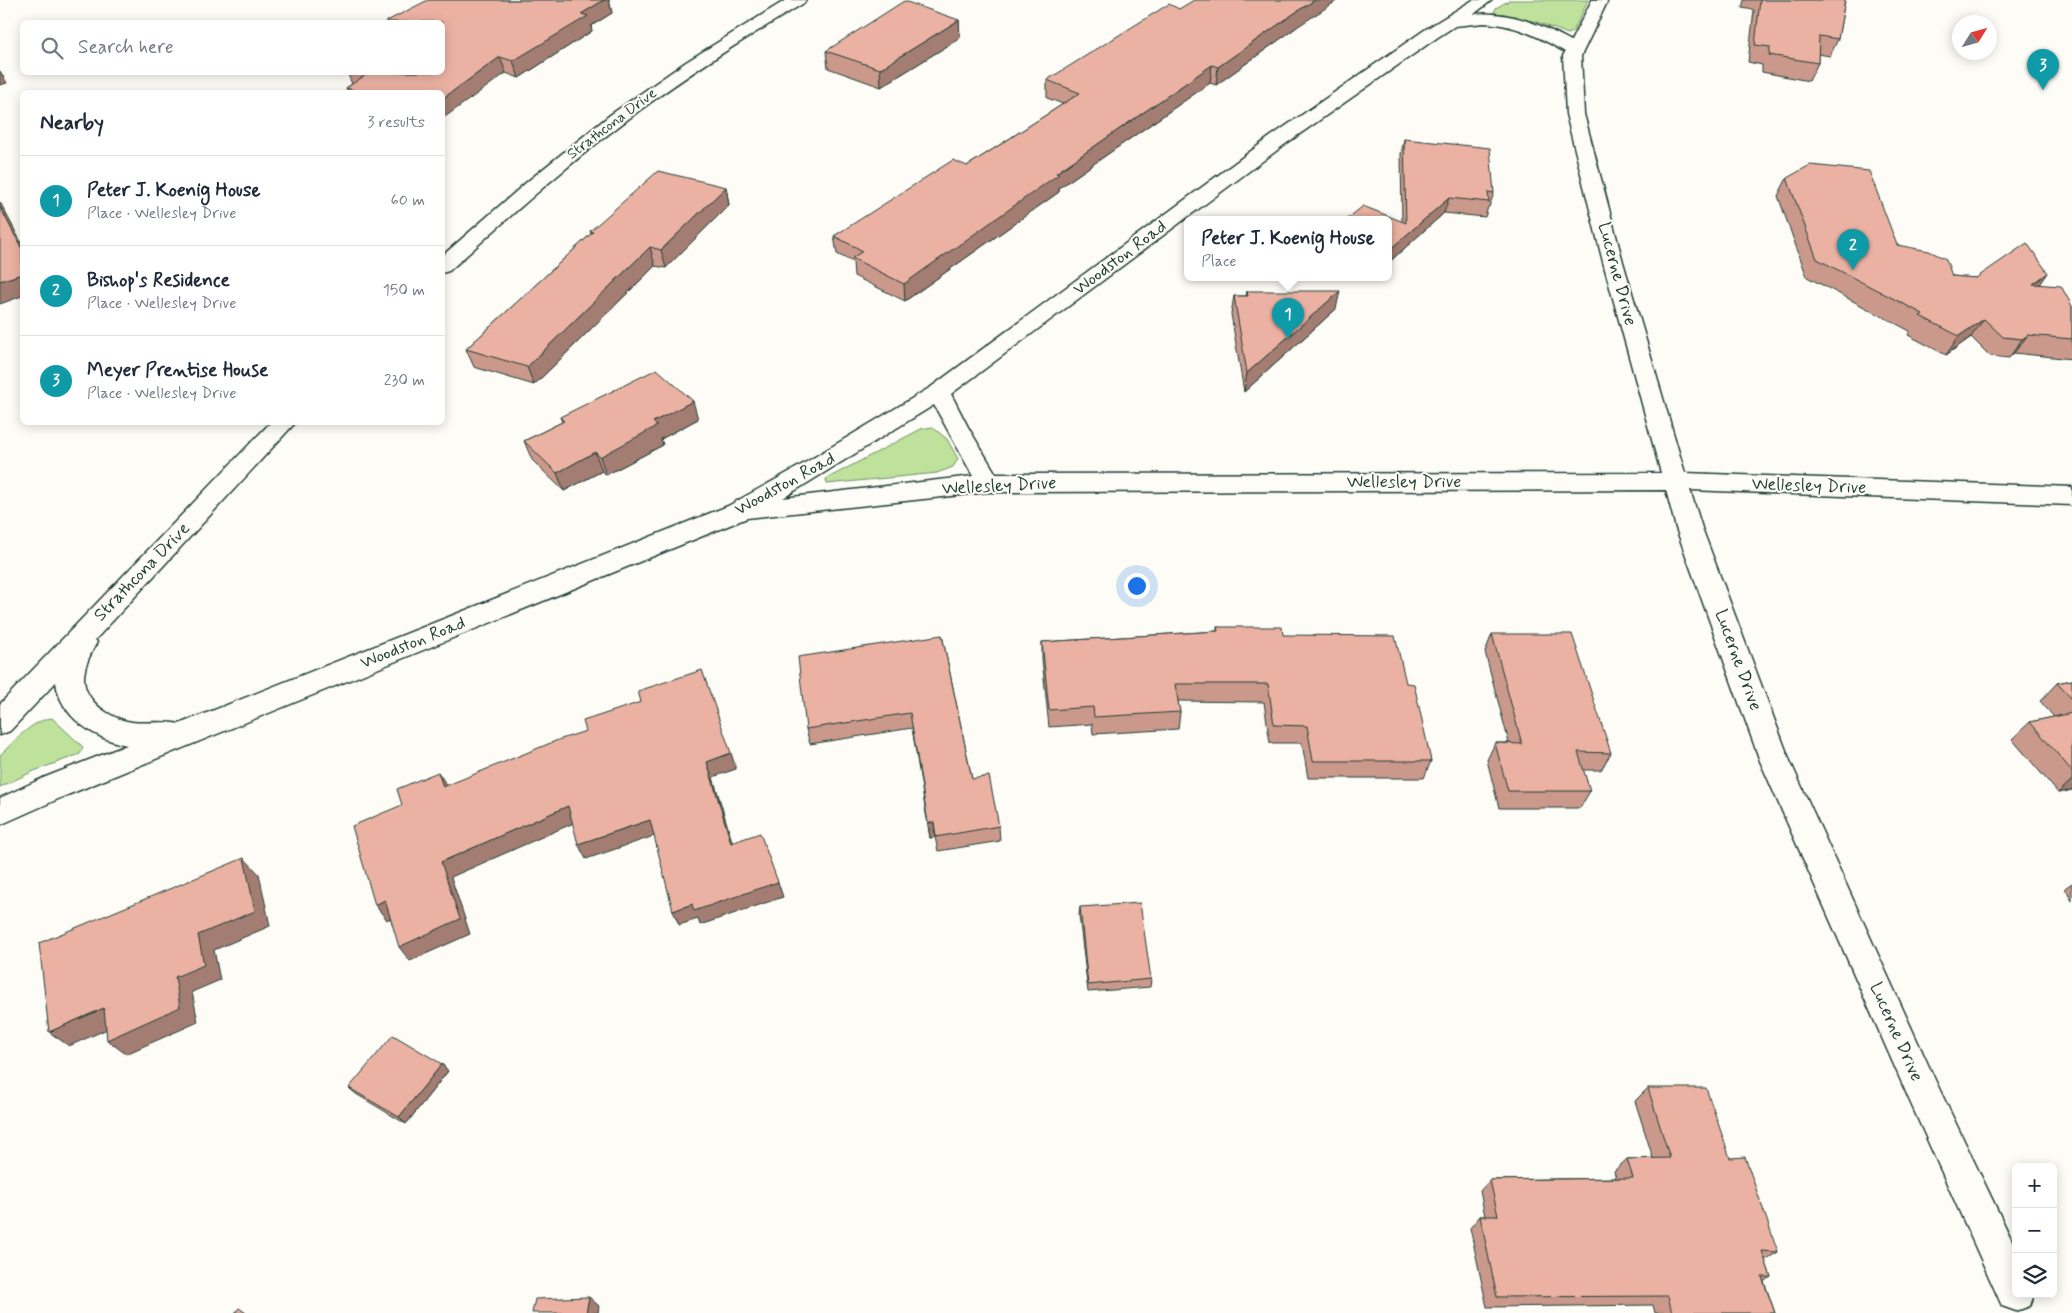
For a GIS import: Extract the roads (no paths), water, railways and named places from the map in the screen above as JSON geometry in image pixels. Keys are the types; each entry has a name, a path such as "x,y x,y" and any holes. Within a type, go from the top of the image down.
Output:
{"street":[{"name":"Strathcona Drive","path":"445,264 592,137 696,62 798,0"},
{"name":"Woodston Road","path":"0,812 54,787 737,512 807,473 939,392 1277,141 1449,22 1484,0"},
{"name":"Lucerne Drive","path":"1600,0 1572,56 1575,114 1609,249 1692,537 1775,761 1924,1094 2012,1284"},
{"path":"1449,22 1486,17 1513,22 1545,32 1575,51"},
{"path":"939,392 956,427 989,483"},
{"name":"Strathcona Drive","path":"0,723 282,425"},
{"name":"Wellesley Drive","path":"737,512 989,483 1675,481 2072,496"},
{"path":"92,625 76,654 70,680 78,702 90,717 109,728 131,733 158,735 188,734"},
{"name":"Lucerne Drive","path":"2018,1298 2026,1313"}],"place":[{"name":"Meyer Prentise House","path":"2043,90"},
{"name":"Bishop's Residence","path":"1853,270"},
{"name":"Peter J. Koenig House","path":"1288,339"}]}
